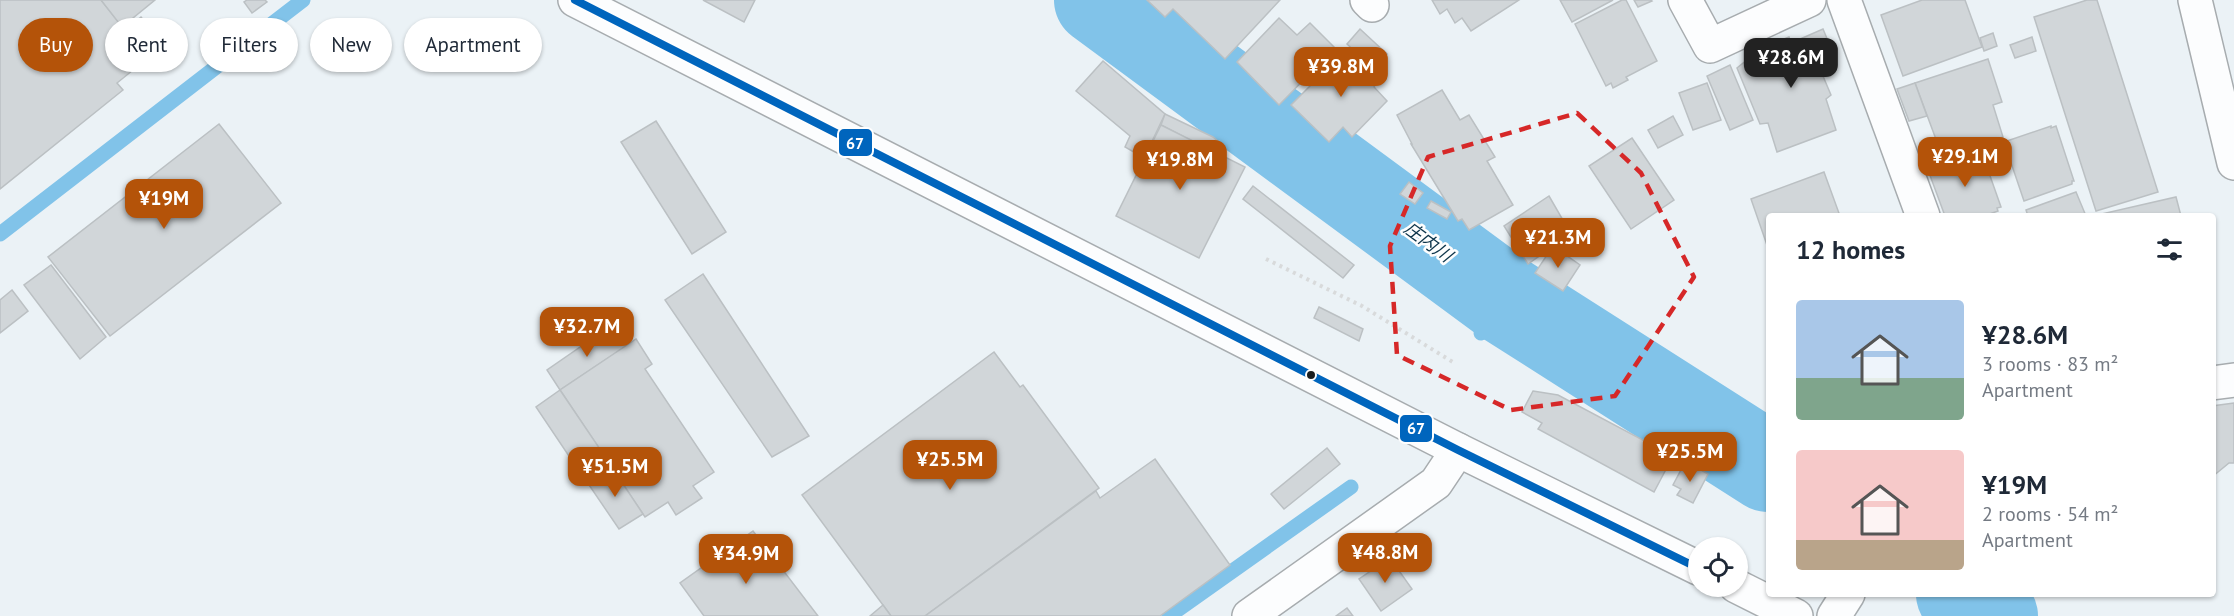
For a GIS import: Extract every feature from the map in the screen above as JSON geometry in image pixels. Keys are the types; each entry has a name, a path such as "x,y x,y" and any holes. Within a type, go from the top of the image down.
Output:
{"main road":[{"path":"1685,0 1710,46 1809,0"},
{"path":"1844,0 1922,213"},
{"path":"2195,0 2234,163"},
{"path":"584,2 1458,450 1688,563"},
{"path":"2216,382 2234,380"},
{"path":"1249,616 1436,483 1458,450"},
{"path":"1748,592 1796,616"},
{"path":"1834,616 1846,597"}],"path":[{"path":"1266,259 1362,306 1456,364"}],"highlighted area":[{"path":"1577,113 1641,173 1694,277 1615,396 1511,410 1397,355 1390,246 1428,157"}],"building":[{"path":"0,0 101,0 115,18 105,18 105,72 131,72 117,83 123,90 0,189"},
{"path":"101,0 155,0 133,18 115,18"},
{"path":"247,0 267,2 252,13 244,2"},
{"path":"703,0 755,0 744,22"},
{"path":"1147,0 1280,0 1225,59 1173,9 1165,17"},
{"path":"1432,0 1519,0 1471,31 1462,18 1455,23 1447,9 1440,14"},
{"path":"1560,0 1613,0 1572,22"},
{"path":"1626,0 1657,61 1626,77 1628,80 1613,88 1611,83 1606,86 1575,24"},
{"path":"1634,0 1651,0 1652,1 1638,7"},
{"path":"1922,0 1965,0 1982,47 1903,76 1881,15"},
{"path":"2087,0 2097,0 2158,192 2096,211 2034,17"},
{"path":"1279,18 1297,35 1310,23 1335,48 1279,105 1237,62"},
{"path":"1360,29 1387,54 1373,69 1347,44"},
{"path":"1823,29 1836,60 1820,69 1831,95 1826,99 1836,130 1777,152 1768,123 1760,124 1737,68 1763,47 1789,37 1791,43"},
{"path":"1993,33 1997,46 1984,51 1980,38"},
{"path":"2032,37 2036,51 2015,58 2010,45"},
{"path":"1347,49 1378,80 1374,87 1387,101 1352,137 1343,127 1329,142 1291,105"},
{"path":"1988,59 2002,102 1993,105 2003,137 1943,158 1915,83"},
{"path":"1103,61 1165,114 1144,158 1125,147 1130,136 1076,91"},
{"path":"1730,65 1753,120 1730,130 1707,76"},
{"path":"1707,83 1721,120 1693,130 1679,93"},
{"path":"1915,83 1927,116 1909,121 1897,89"},
{"path":"1442,90 1460,120 1469,115 1495,157 1487,161 1513,205 1469,230 1462,219 1458,221 1411,144 1397,115"},
{"path":"1165,114 1213,137 1220,143 1215,153 1161,125"},
{"path":"1673,116 1683,135 1658,148 1648,130"},
{"path":"656,121 726,232 692,254 621,142"},
{"path":"219,124 281,203 110,336 48,257"},
{"path":"1161,125 1245,167 1199,258 1116,216"},
{"path":"2051,126 2051,128 2056,126 2074,181 2072,184 2024,201 2004,142"},
{"path":"1632,138 1674,200 1631,229 1589,166"},
{"path":"1977,153 1979,157 1983,156 2001,207 1992,213 1944,213 1928,170"},
{"path":"1824,172 1839,213 1766,213 1766,242 1751,199"},
{"path":"1409,182 1423,193 1415,204 1400,194"},
{"path":"1253,186 1354,265 1343,278 1243,199"},
{"path":"2076,192 2085,213 2027,213 2026,210"},
{"path":"1549,196 1571,234 1528,264 1504,226"},
{"path":"2176,197 2180,213 2106,213"},
{"path":"1431,201 1451,212 1447,219 1427,208"},
{"path":"1553,246 1580,265 1563,291 1535,273"},
{"path":"51,265 106,337 80,359 24,285"},
{"path":"703,274 809,436 772,457 665,300"},
{"path":"12,290 28,311 0,333 0,300"},
{"path":"1319,307 1363,329 1359,341 1314,318"},
{"path":"612,325 626,346 560,390 547,370"},
{"path":"636,339 652,364 645,369 714,472 693,486 702,498 676,515 668,502 645,517 560,390"},
{"path":"994,352 1020,387 1023,385 1099,488 925,616 891,616 802,495"},
{"path":"560,390 606,458 581,474 536,407"},
{"path":"1533,391 1558,395 1673,456 1654,492 1538,429 1542,423 1522,412"},
{"path":"2234,403 2234,463 2229,463 2216,474 2216,405"},
{"path":"1327,448 1340,464 1284,509 1271,494"},
{"path":"1155,459 1230,565 1160,616 925,616 1096,491 1100,498"},
{"path":"611,466 643,514 619,529 587,482"},
{"path":"1694,466 1708,474 1693,503 1677,495 1681,489 1673,485 1682,468 1690,471"},
{"path":"753,531 818,616 704,616 680,583"},
{"path":"1390,558 1412,589 1381,611 1359,579"},
{"path":"883,605 891,616 870,616"},
{"path":"1347,608 1353,616 1336,616"}],"waterway":[{"path":"0,234 303,0"},
{"name":"庄内川","path":"1099,0 1506,300 1766,466"},
{"path":"1481,333 1506,300"},
{"path":"1169,616 1351,487"},
{"name":"庄内川","path":"1965,597 1993,616"}],"transit line":[{"name":"67","path":"575,0 1458,450 1688,563"}]}
